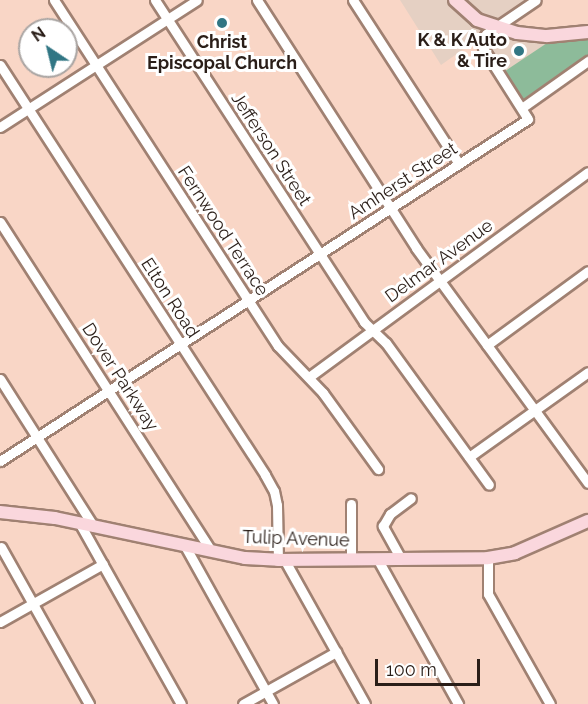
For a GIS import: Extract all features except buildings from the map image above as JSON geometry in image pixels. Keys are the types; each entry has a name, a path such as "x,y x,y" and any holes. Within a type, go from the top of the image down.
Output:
{"main road":[{"path":"455,0 477,20 497,27 534,35 588,32"},
{"name":"Tulip Avenue","path":"0,512 80,524 245,558 281,560 488,558 515,553 588,521"}],"street":[{"name":"Fernwood Terrace","path":"54,0 278,346 309,377 378,469"},
{"name":"Jefferson Street","path":"155,0 364,322 386,343 489,485"},
{"path":"0,127 197,0"},
{"path":"257,0 410,239 586,477"},
{"path":"353,0 459,164"},
{"path":"536,0 482,40 483,48 523,107 588,61"},
{"name":"Elton Road","path":"0,65 274,491 281,560"},
{"name":"Amherst Street","path":"0,461 528,119 523,107"},
{"name":"Delmar Avenue","path":"309,377 588,172"},
{"name":"Dover Parkway","path":"0,222 212,551"},
{"path":"487,345 588,272"},
{"path":"469,458 588,372"},
{"path":"0,379 94,527"},
{"path":"401,559 383,526 390,514 411,498"},
{"path":"351,504 351,559"},
{"path":"80,524 181,704"},
{"path":"185,546 273,704"},
{"path":"1,547 88,704"},
{"path":"488,558 488,594 550,704"},
{"path":"281,560 365,704"},
{"path":"378,560 458,704"},
{"path":"0,622 103,564"},
{"path":"243,704 336,652"}],"shaded area":[{"path":"400,0 534,0 496,27 556,37 502,73 478,39 441,65"}],"green space":[{"path":"588,34 588,59 523,105 502,73 556,37"}],"place":[{"name":"Christ Episcopal Church","path":"222,23"},
{"name":"K & K Auto & Tire","path":"519,51"}]}
